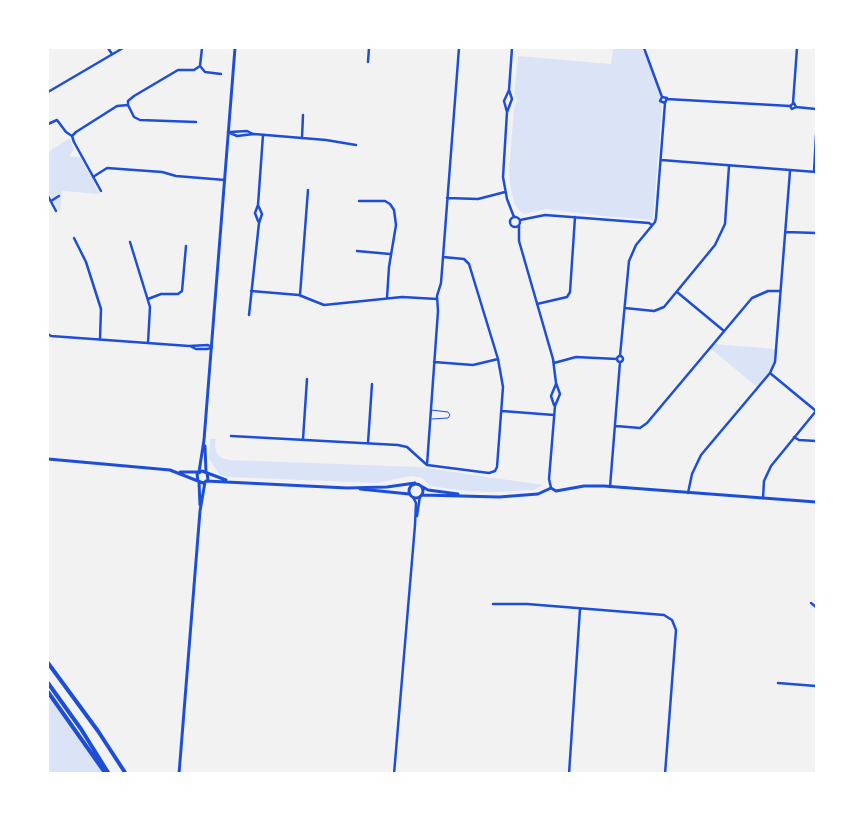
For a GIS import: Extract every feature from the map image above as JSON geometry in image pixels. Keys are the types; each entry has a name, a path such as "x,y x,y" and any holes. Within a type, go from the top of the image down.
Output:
{"highway":[{"path":"48,662 98,731 126,774"},
{"path":"48,683 81,729 108,774"},
{"path":"48,692 108,774"}],"street":[{"path":"108,48 112,54"},
{"path":"48,92 123,48"},
{"path":"202,48 200,66 205,72 221,74"},
{"path":"200,511 196,476 199,472 204,440 235,48"},
{"path":"368,62 369,48"},
{"path":"427,465 438,311 437,299 441,283 458,48"},
{"path":"507,112 504,101 509,90 512,48"},
{"path":"644,48 662,97 660,101 665,103"},
{"path":"790,106 793,103 797,48"},
{"path":"196,122 140,120 134,117 128,101 178,70 194,70 200,66"},
{"path":"509,90 512,99 507,112 503,166 505,192 514,217 520,220 545,215 649,223 652,225"},
{"path":"662,97 667,99 790,106 792,109 796,107 816,109"},
{"path":"610,487 620,362 623,360 620,356 629,261 636,245 656,218 665,103 667,99"},
{"path":"793,103 796,107"},
{"path":"72,136 117,106 128,105"},
{"path":"302,138 303,115"},
{"path":"48,124 57,120 66,132 72,136 101,191"},
{"path":"228,132 238,130 254,134"},
{"path":"228,132 237,136 254,134 326,140 356,145"},
{"path":"259,223 255,213 258,205 263,135"},
{"path":"661,160 815,172 816,135"},
{"path":"625,308 656,310 665,306 715,245 723,230 728,166"},
{"path":"93,176 108,168 162,172 176,176 225,180"},
{"path":"688,493 692,474 701,455 770,373 775,362 790,171"},
{"path":"300,295 308,190"},
{"path":"447,198 478,199 505,192"},
{"path":"48,196 56,211"},
{"path":"51,201 59,196"},
{"path":"360,202 385,201 392,206 396,218 390,254 387,298"},
{"path":"250,314 259,223 262,214 258,205"},
{"path":"514,217 510,222 518,234 554,363 556,383 560,394 555,406 554,415 549,480 551,488 556,492 584,486 610,487 816,502"},
{"path":"537,304 567,297 570,292 575,217"},
{"path":"518,234 520,220"},
{"path":"514,227 519,225"},
{"path":"785,232 816,233"},
{"path":"74,238 86,262 99,304 101,315 100,339"},
{"path":"130,242 151,313 148,343"},
{"path":"148,299 161,294 178,294 182,291 186,246"},
{"path":"357,251 390,254"},
{"path":"231,436 403,446 427,465 489,473 494,472 497,467 502,411 503,381 498,359 469,264 464,259 442,257"},
{"path":"251,291 300,295 324,305 402,297 437,299"},
{"path":"616,426 640,428 648,423 752,298 768,291 780,292"},
{"path":"677,292 724,331"},
{"path":"48,334 51,336 188,346 208,345 212,347"},
{"path":"617,359 620,356"},
{"path":"554,363 576,357 617,359 620,362"},
{"path":"434,362 473,365 498,359"},
{"path":"762,498 764,481 771,466 816,411 770,373"},
{"path":"302,439 307,379"},
{"path":"555,406 551,396 556,383"},
{"path":"368,443 372,384"},
{"path":"502,411 554,415"},
{"path":"794,437 799,440 816,441"},
{"path":"179,774 200,511 208,478 204,440"},
{"path":"48,459 177,472 199,472 228,481"},
{"path":"177,472 198,481 206,482 228,481 410,494"},
{"path":"347,488 387,487 415,483 428,490 476,496"},
{"path":"394,774 415,525 416,503 410,494 409,487 415,483"},
{"path":"415,525 423,490 421,486"},
{"path":"413,498 421,496 499,497 538,494 551,488"},
{"path":"810,603 816,607"},
{"path":"493,604 527,604 664,616 674,622 676,630 665,774"},
{"path":"568,774 580,609"},
{"path":"778,683 816,686"}],"lane":[{"path":"430,419 448,418 450,415 448,412 431,410"}],"shaded area":[{"path":"613,48 643,48 660,95 659,101 662,106 653,220 545,209 524,214 515,205 510,186 509,172 514,108 517,101 514,94 518,56 611,64"},
{"path":"70,138 74,149 70,155 71,157 81,158 100,194 62,191 60,213 48,191 48,152"},
{"path":"713,344 776,349 775,362 770,373 757,387 710,348"},
{"path":"210,439 216,439 217,454 229,460 419,467 543,485 534,490 493,492 466,491 430,486 422,478 411,476 376,483 228,477 220,475 209,459"},
{"path":"48,692 106,773 48,773"}]}
